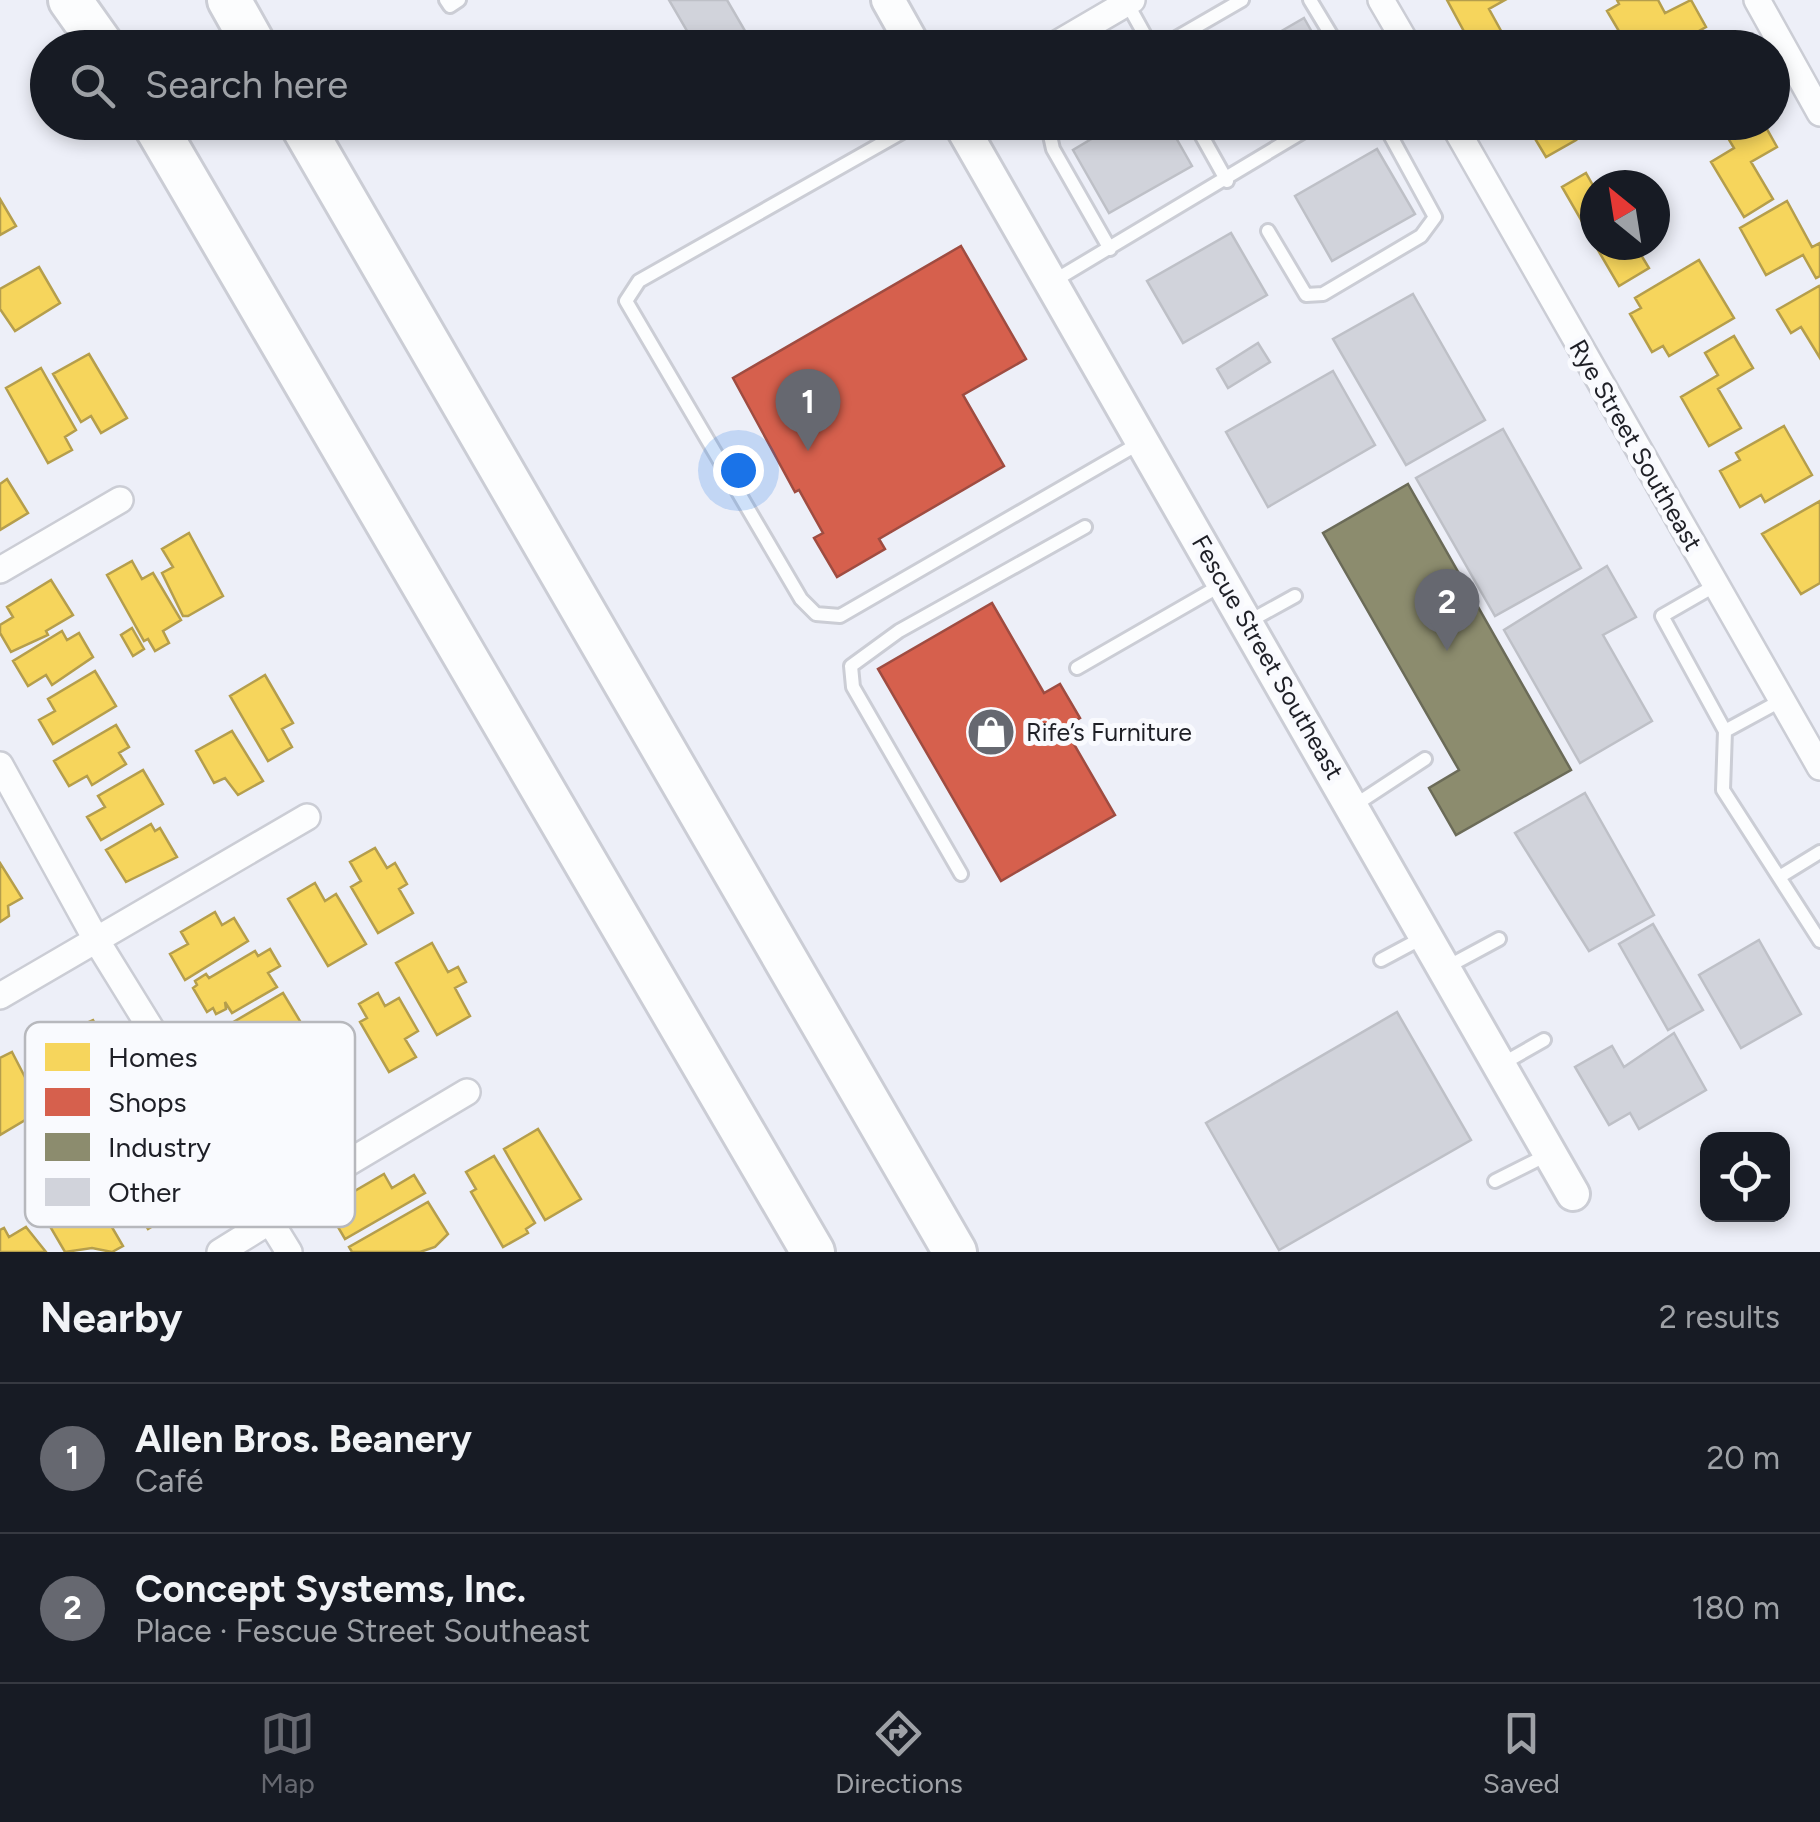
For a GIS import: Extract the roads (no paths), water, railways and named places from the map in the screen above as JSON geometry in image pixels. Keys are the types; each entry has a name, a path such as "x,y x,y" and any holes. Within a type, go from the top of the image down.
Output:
{"highway":[{"path":"70,0 93,30"},
{"path":"83,0 98,30"},
{"path":"229,0 246,30"},
{"path":"164,140 814,1252"},
{"path":"310,140 955,1252"}],"street":[{"path":"888,0 905,30"},
{"path":"1382,0 1399,30"},
{"path":"1757,0 1774,30"},
{"path":"1080,30 1129,1"},
{"path":"1790,59 1820,112"},
{"name":"Fescue Street Southeast","path":"969,140 1572,1194"},
{"name":"Rye Street Southeast","path":"1462,140 1820,767"},
{"path":"0,570 120,500"},
{"path":"0,765 98,943 147,1022"},
{"path":"0,996 98,943 307,817"},
{"path":"355,1159 467,1092"},
{"path":"220,1252 260,1227"},
{"path":"273,1227 288,1252"}],"lane":[{"path":"446,0 450,6 460,0"},
{"path":"1188,30 1242,0"},
{"path":"1310,0 1328,30"},
{"path":"1129,1 1146,30"},
{"path":"888,140 639,281 626,301 801,599 816,614 840,616 1144,440"},
{"path":"1051,140 1110,249"},
{"path":"1204,140 1226,181"},
{"path":"1052,282 1291,140"},
{"path":"1268,231 1306,295 1322,294 1421,236 1435,217 1393,140"},
{"path":"961,874 853,687 850,666 899,631 1085,527"},
{"path":"1077,668 1225,582"},
{"path":"1716,585 1662,616 1725,731 1723,790 1820,941"},
{"path":"1248,622 1295,596"},
{"path":"1725,731 1782,700"},
{"path":"1352,807 1425,759"},
{"path":"1781,876 1820,852"},
{"path":"1381,960 1426,936"},
{"path":"1444,968 1499,940"},
{"path":"1500,1065 1544,1040"},
{"path":"1495,1181 1550,1154"}],"place":[{"name":"Allen Bros. Beanery","path":"808,451"},
{"name":"Concept Systems, Inc.","path":"1447,651"},
{"name":"Rife’s Furniture","path":"991,732"}]}
